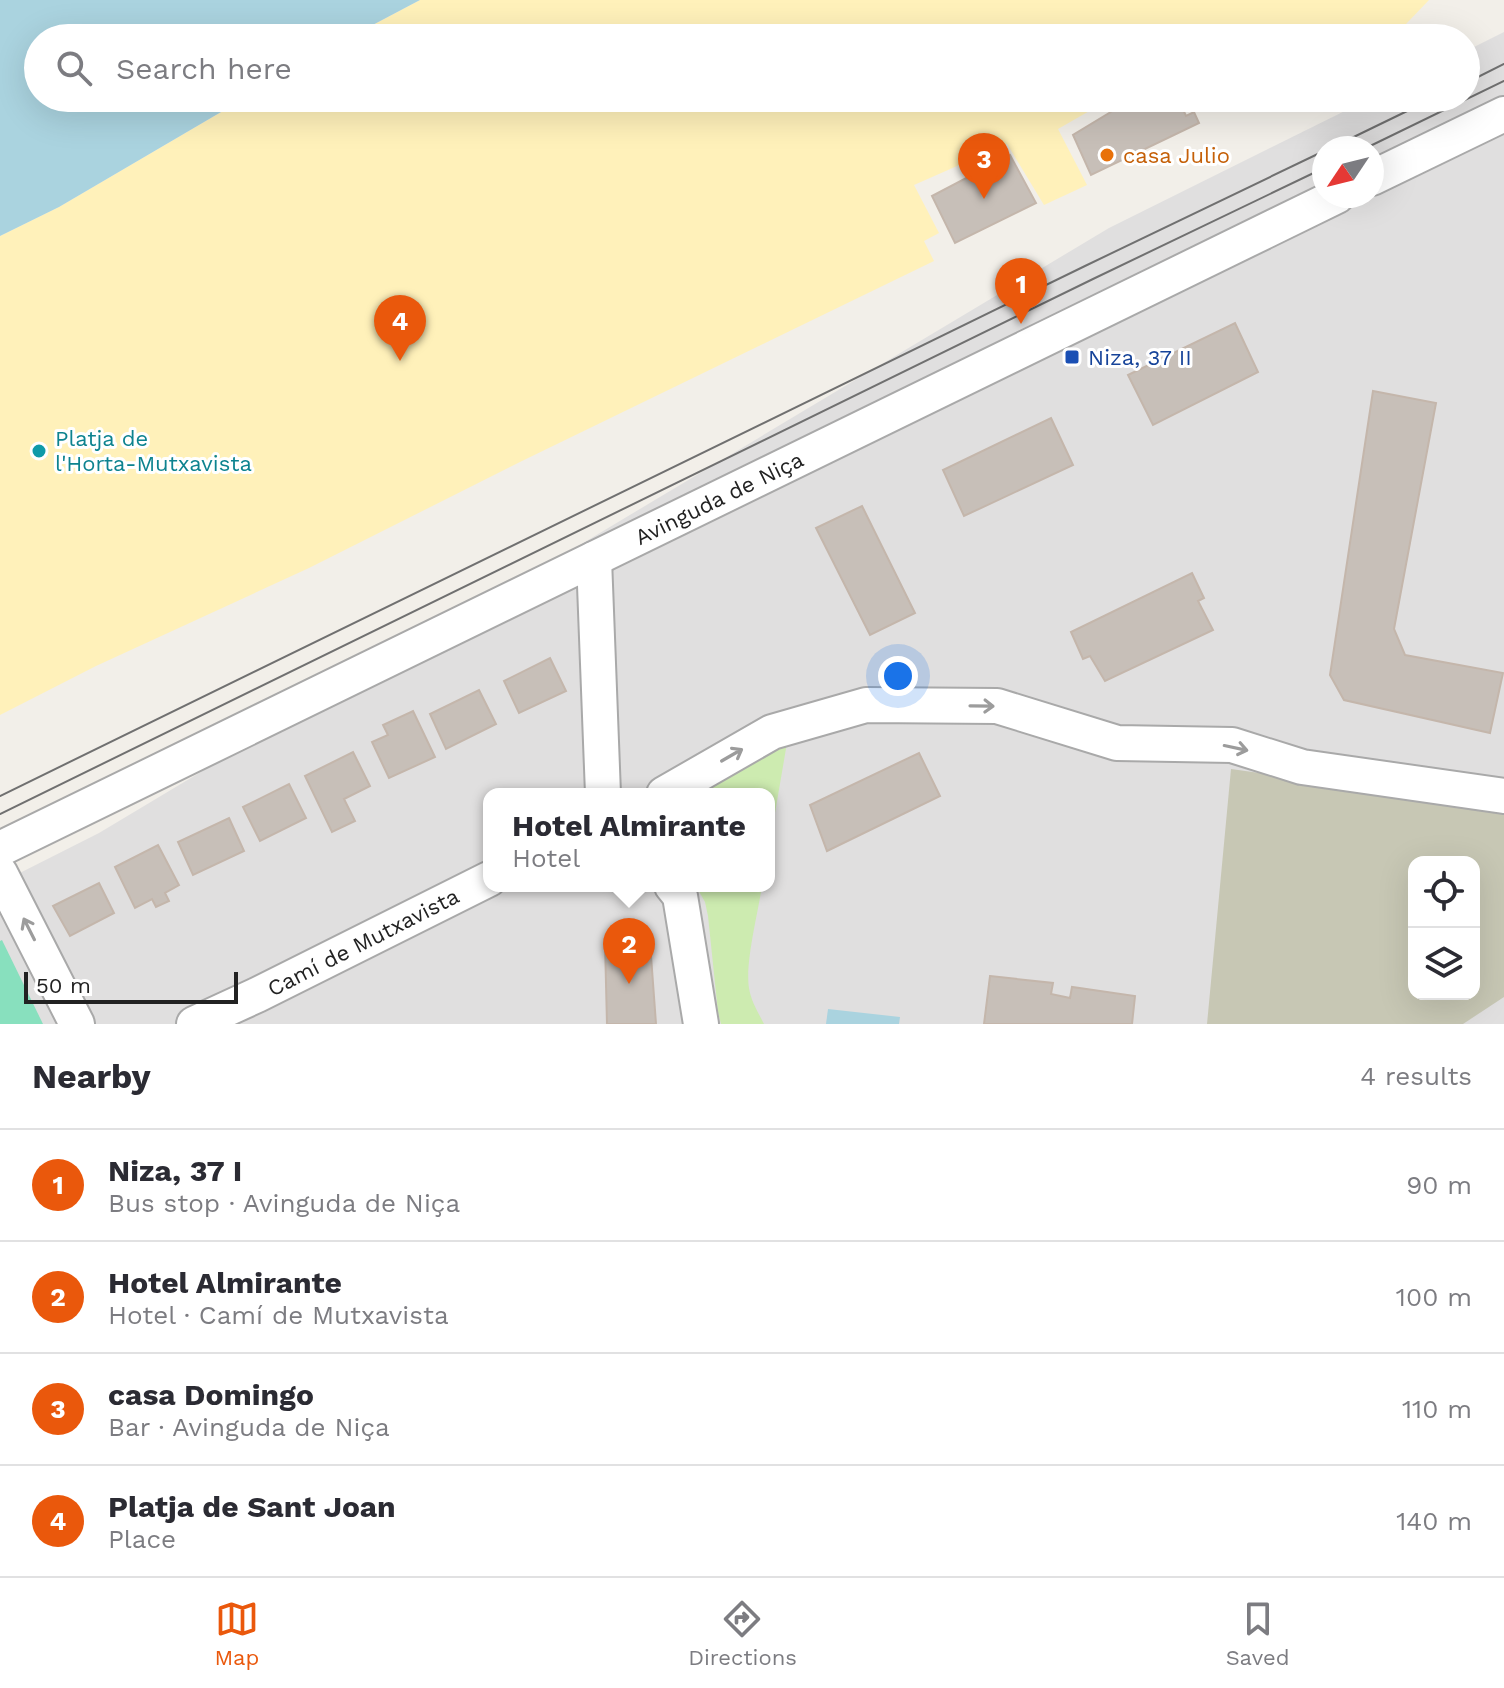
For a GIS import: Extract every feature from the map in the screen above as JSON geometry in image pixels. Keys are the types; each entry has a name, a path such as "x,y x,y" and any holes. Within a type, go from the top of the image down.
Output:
{"street":[{"path":"1384,172 1504,114"},
{"name":"Avinguda de Niça","path":"0,849 1312,208"},
{"path":"594,559 603,788"},
{"path":"674,788 772,732 866,705 997,706 1117,743 1232,745 1302,767 1504,796"},
{"path":"0,873 77,1024"},
{"name":"Camí de Mutxavista","path":"194,1024 483,882"},
{"path":"677,892 680,896 701,1024"}],"shaded area":[{"path":"1504,32 1504,1024 0,1024 0,883 99,833 1109,228 1343,112 1480,112 1480,44"},
{"path":"1231,769 1504,807 1504,997 1463,1024 1207,1024"}],"green space":[{"path":"788,737 775,813 775,788 708,788"},
{"path":"699,892 761,892 748,978 751,997 764,1024 721,1024 705,902"},
{"path":"2,940 43,1024 0,1024"}],"sand":[{"path":"420,0 1429,0 1406,24 375,24"},
{"path":"221,112 1088,112 1058,129 1087,185 1044,205 1007,144 914,185 939,233 924,241 934,261 309,568 96,666 0,715 0,236 59,207"}],"water":[{"path":"0,0 420,0 375,24 24,24 24,112 221,112 59,207 0,236"},
{"path":"828,1009 900,1017 899,1024 826,1024"}],"building":[{"name":"casa Julio","path":"1111,112 1184,112 1186,116 1194,112 1199,123 1091,175 1073,135"},
{"path":"1010,155 1036,203 955,243 932,196"},
{"path":"1235,323 1258,372 1153,425 1128,375"},
{"path":"1373,391 1436,403 1394,629 1405,655 1503,673 1490,733 1344,700 1330,675"},
{"path":"1051,418 1073,465 964,516 943,470"},
{"path":"862,506 915,613 870,635 816,528"},
{"path":"1192,573 1204,598 1198,601 1213,630 1105,681 1090,656 1083,659 1071,632"},
{"path":"550,658 566,691 519,713 504,681"},
{"path":"479,690 496,724 446,749 430,714"},
{"path":"413,711 435,757 389,778 372,742 388,735 383,725"},
{"path":"353,752 370,786 344,799 355,821 332,832 305,776"},
{"path":"919,753 940,796 827,851 810,805"},
{"path":"289,784 306,818 260,841 243,807"},
{"path":"229,818 244,851 193,875 178,842"},
{"path":"158,845 179,885 165,893 169,901 156,907 152,899 135,908 115,867"},
{"path":"99,883 114,913 70,936 53,906"},
{"path":"650,942 656,1024 607,1024 605,943"},
{"path":"990,976 1053,983 1051,994 1070,998 1072,987 1135,996 1132,1024 984,1024"}],"tram line":[{"path":"1480,76 1504,64"},
{"path":"1480,93 1504,81"},
{"path":"1356,136 1405,112"},
{"path":"1384,139 1440,112"},
{"path":"0,796 1312,157"},
{"path":"0,814 1312,174"}],"place":[{"name":"casa Julio","path":"1107,155"},
{"name":"casa Domingo","path":"984,199"},
{"name":"Niza, 37 I","path":"1021,324"},
{"name":"Niza, 37 II","path":"1072,357"},
{"name":"Platja de Sant Joan","path":"400,361"},
{"name":"Platja de l'Horta-Mutxavista","path":"39,451"},
{"name":"Hotel Almirante","path":"629,984"}]}
